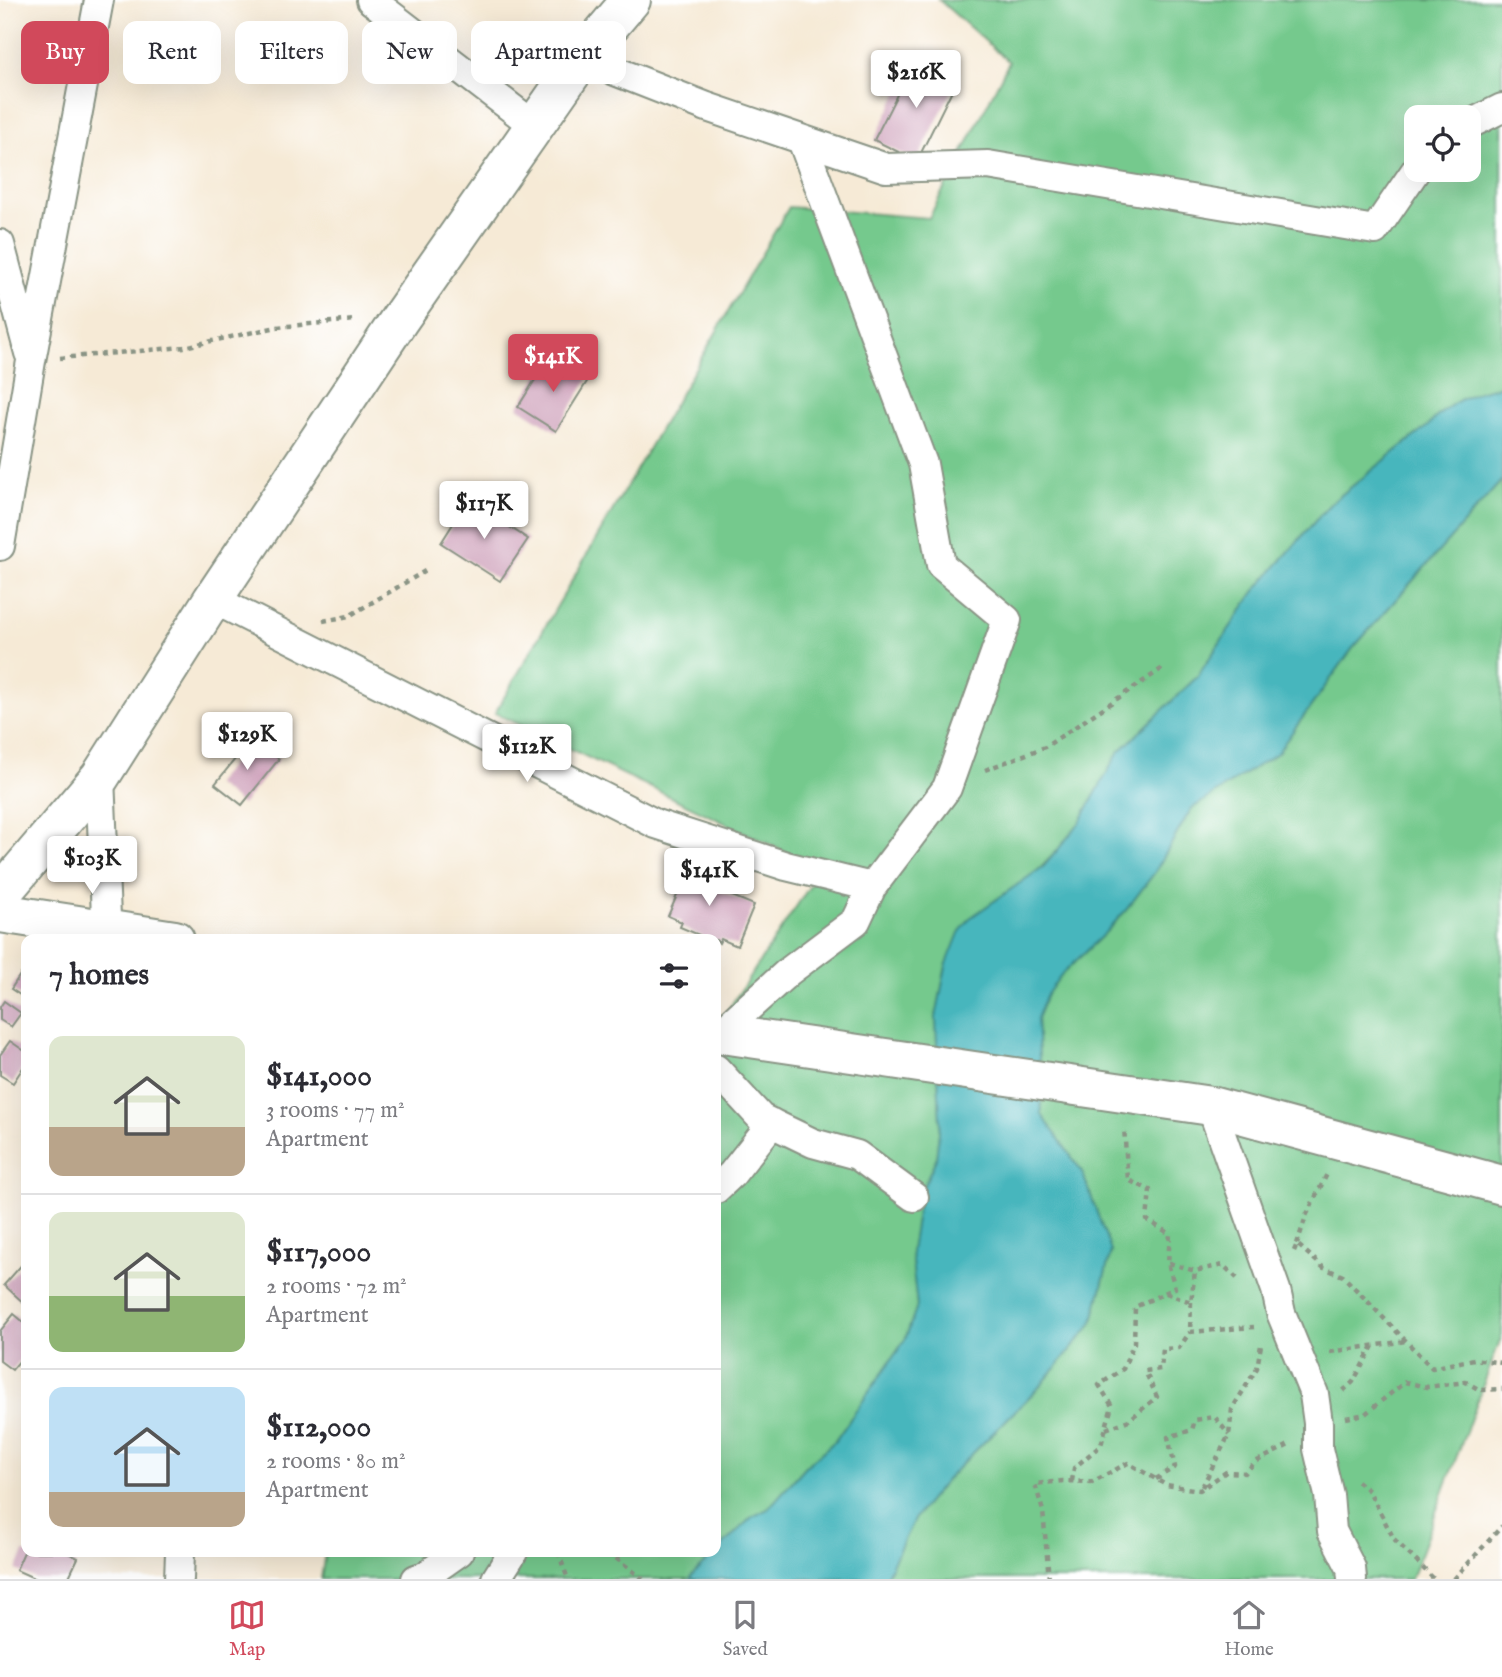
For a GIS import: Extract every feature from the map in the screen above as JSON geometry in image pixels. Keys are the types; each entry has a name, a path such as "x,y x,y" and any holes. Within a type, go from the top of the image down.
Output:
{"main road":[{"path":"613,21 631,0"},
{"path":"0,895 100,777 213,599 399,320 565,84"},
{"path":"0,913 106,934"},
{"path":"721,1045 910,1063 1212,1106 1502,1185"}],"street":[{"path":"0,546 31,361 99,0"},
{"path":"371,0 536,127"},
{"path":"626,75 708,107 886,168 988,165 1375,230 1408,182"},
{"path":"1481,118 1502,108"},
{"path":"721,1041 788,972 856,921 872,887 947,789 1007,620 941,565 923,464 802,140"},
{"path":"0,244 31,361"},
{"path":"213,599 656,824 786,866 872,887"},
{"path":"100,777 106,934"},
{"path":"721,1052 761,1118 813,1143 856,1155 914,1197"},
{"path":"1212,1106 1273,1310 1314,1394 1332,1531 1351,1568 1352,1579"},
{"path":"721,1184 772,1123"},
{"path":"179,1579 180,1557"},
{"path":"416,1579 425,1576 452,1557"},
{"path":"496,1579 510,1557"}],"path":[{"path":"31,361 184,347 277,327 366,319 399,320"},
{"path":"278,631 349,616 425,571"},
{"path":"947,789 1045,747 1163,668"},
{"path":"1072,1481 1074,1468 1101,1445 1112,1406 1099,1385 1124,1369 1134,1343 1135,1307 1175,1288 1168,1263 1170,1234 1147,1220 1150,1190 1128,1180 1121,1092"},
{"path":"1200,1490 1229,1435 1232,1409 1257,1368 1273,1310 1306,1216 1343,1142"},
{"path":"1297,1244 1325,1268 1343,1276 1432,1368 1474,1359 1502,1363"},
{"path":"1168,1263 1195,1270 1223,1265 1273,1310"},
{"path":"1105,1430 1129,1420 1157,1397 1145,1371 1161,1369 1163,1349 1179,1349 1190,1332 1195,1270"},
{"path":"1165,1293 1191,1303"},
{"path":"1190,1332 1273,1310"},
{"path":"1317,1426 1334,1399 1353,1382 1374,1346"},
{"path":"1049,1579 1043,1511 1035,1484 1092,1482 1128,1463 1166,1485 1200,1490 1226,1472 1245,1473 1255,1462 1280,1451 1317,1426 1365,1414 1405,1382 1427,1387 1466,1382 1480,1390 1502,1389"},
{"path":"1156,1479 1175,1467 1168,1437 1192,1430 1195,1419 1214,1417 1229,1435"},
{"path":"1317,1426 1369,1491 1394,1539 1434,1579"},
{"path":"1454,1579 1502,1526"},
{"path":"560,1557 568,1579"},
{"path":"614,1557 643,1579"}],"green space":[{"path":"939,0 1502,0 1502,386 1481,391 1454,404 1330,504 1254,592 1197,677 1118,753 1080,822 1056,852 946,966 936,1017 940,1123 936,1159 922,1189 911,1251 917,1306 905,1340 835,1441 806,1466 768,1509 752,1517 721,1547 721,1020 821,869 495,713 789,207 929,218 1009,62"},
{"path":"1502,480 1502,1335 1411,1579 885,1579 914,1519 946,1480 1042,1384 1092,1324 1111,1251 1082,1172 1042,1115 1037,1018 1046,996 1061,975 1126,910 1155,872 1191,809 1277,753 1353,648"},
{"path":"324,1557 711,1557 690,1579 321,1579"}],"water":[{"path":"1502,386 1502,480 1353,648 1277,753 1191,809 1155,872 1126,910 1061,975 1046,996 1037,1018 1042,1115 1082,1172 1111,1251 1092,1324 1042,1384 946,1480 914,1519 885,1579 690,1579 711,1557 721,1557 721,1547 752,1517 768,1509 806,1466 835,1441 905,1340 917,1306 911,1251 918,1206 922,1189 936,1159 940,1123 936,1017 946,966 959,933 970,918 1044,866 1080,822 1118,753 1197,677 1254,592 1330,504 1453,404 1481,391"}],"building":[{"path":"915,59 957,80 917,161 874,140"},
{"path":"550,356 588,380 556,431 518,407"},
{"path":"468,500 528,539 500,581 441,543"},
{"path":"252,738 279,759 242,805 215,784"},
{"path":"692,861 716,872 710,887 754,905 737,946 721,939 721,934 697,934 680,927 682,922 668,916"},
{"path":"20,975 21,976 21,996 11,989"},
{"path":"4,1001 21,1013 11,1027 0,1020 0,1007"},
{"path":"10,1041 21,1049 21,1071 13,1083 0,1075 0,1055"},
{"path":"21,1266 21,1300 4,1285"},
{"path":"14,1314 21,1320 21,1359 12,1370 0,1361 0,1331"},
{"path":"22,1557 78,1558 68,1579 36,1579 16,1570"}]}
